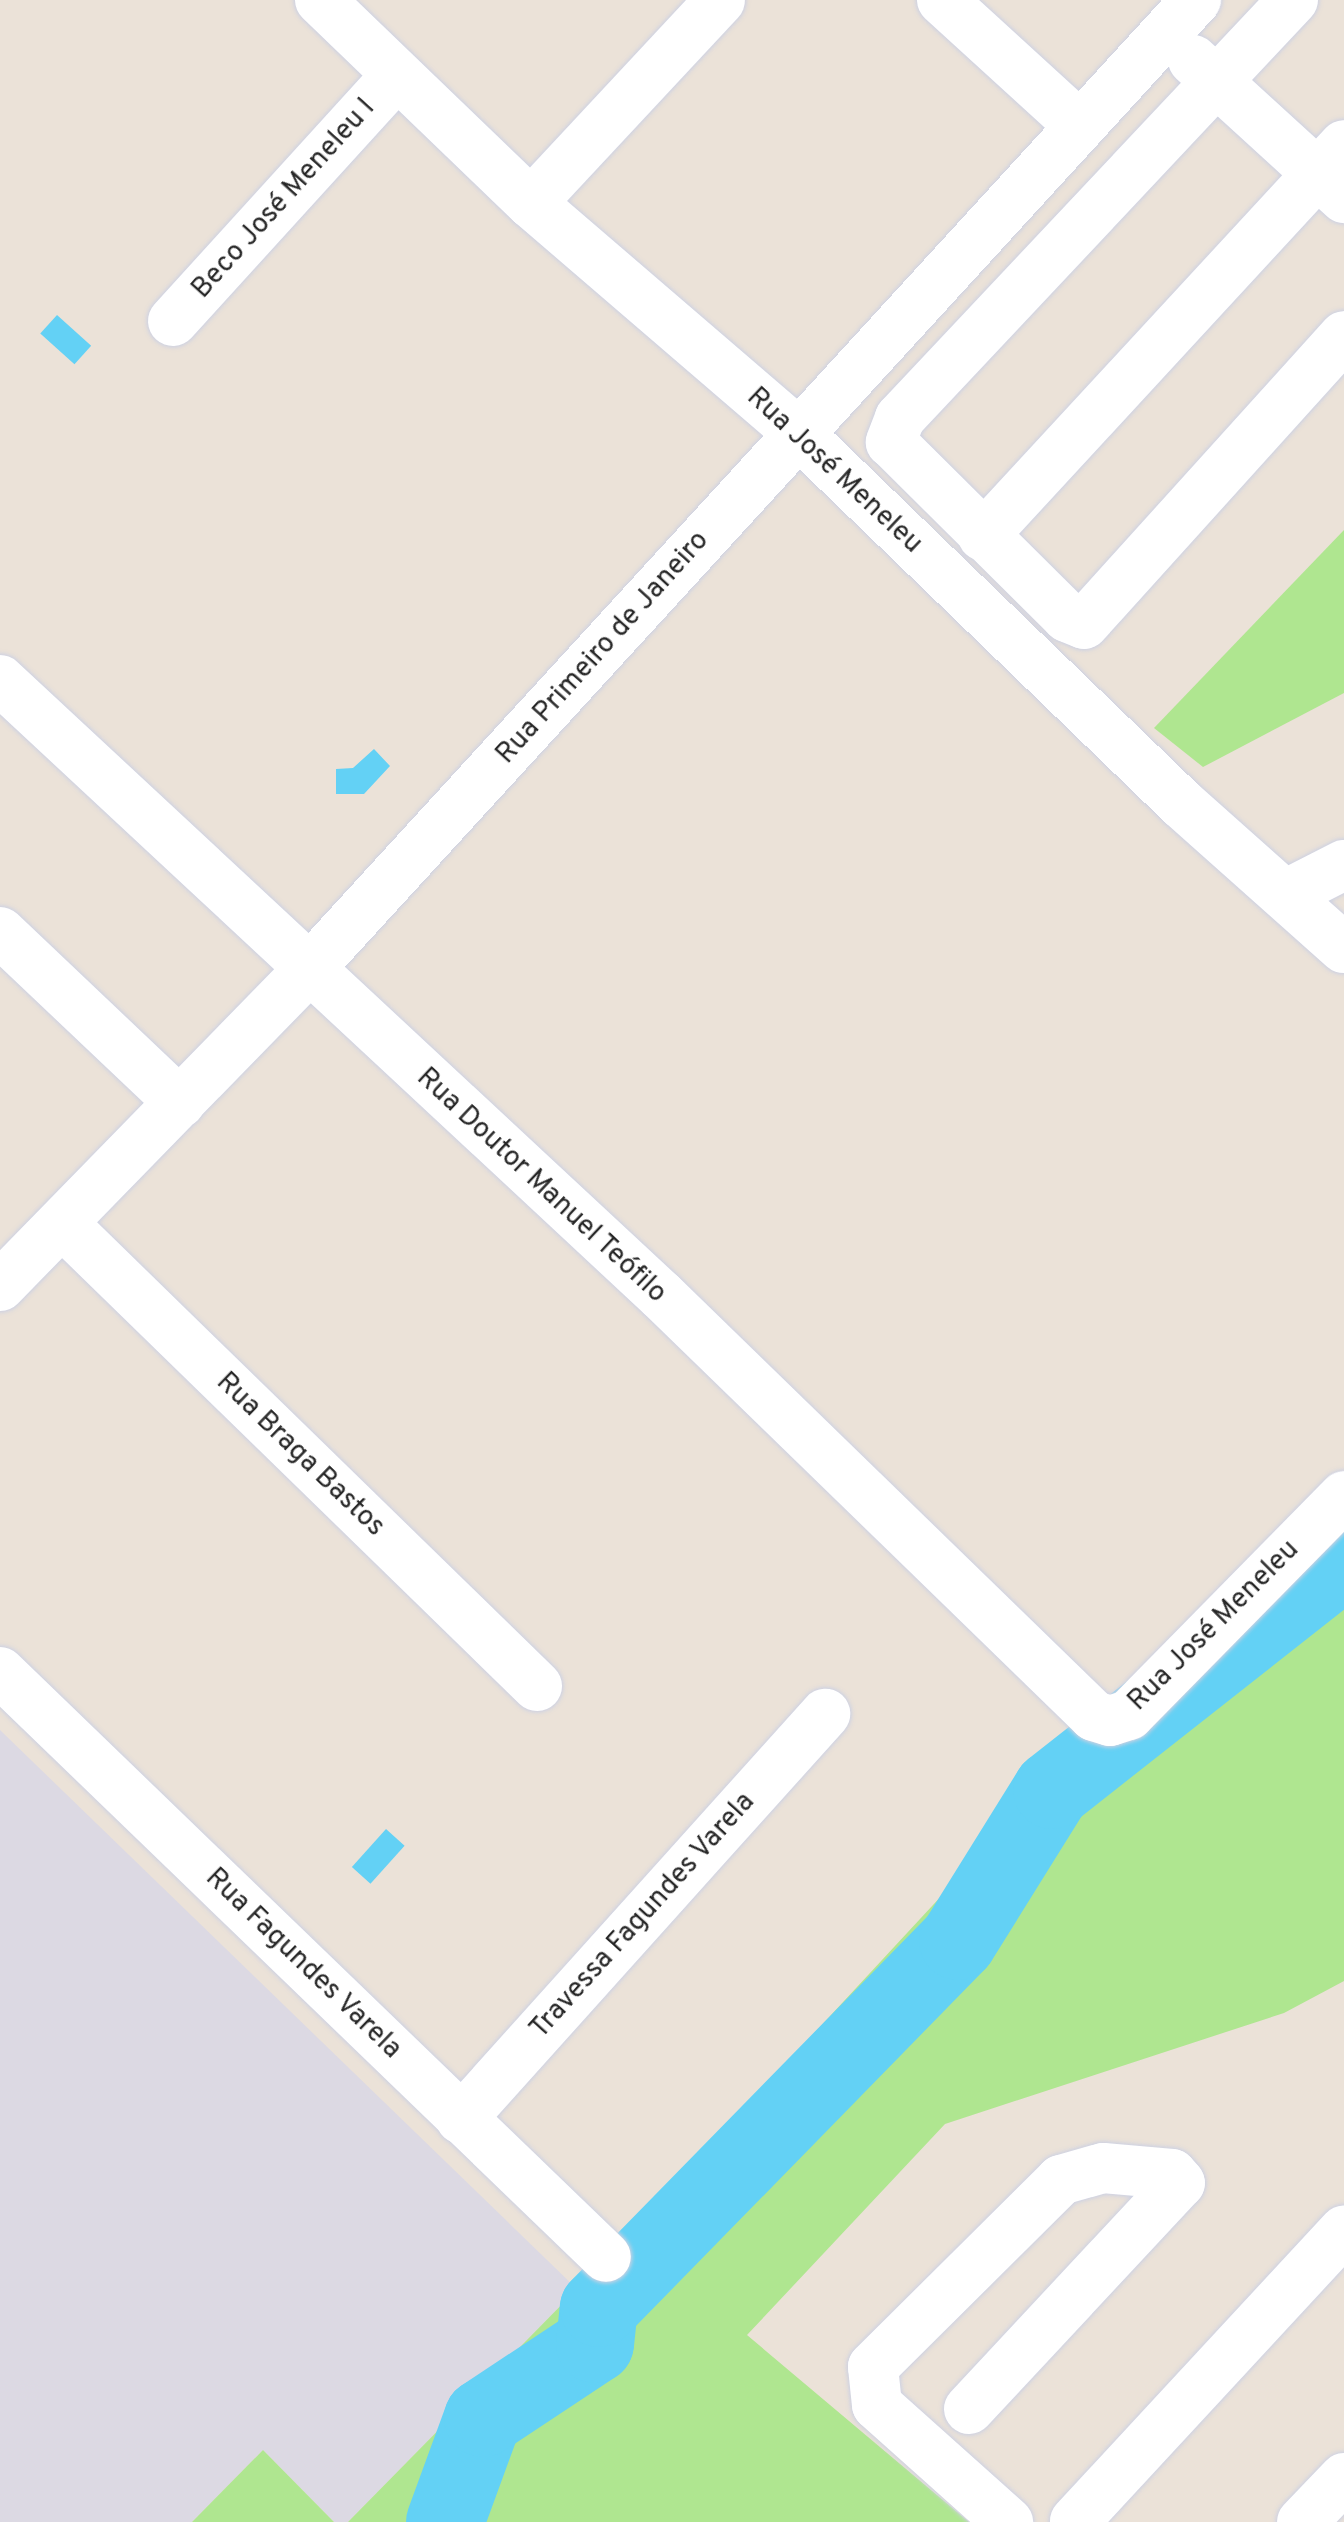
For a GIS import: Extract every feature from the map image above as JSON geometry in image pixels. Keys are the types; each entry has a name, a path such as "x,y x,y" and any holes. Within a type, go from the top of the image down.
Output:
{"street":[{"name":"Rua José Meneleu","path":"320,0 395,77 532,204 798,434 1344,948"},
{"path":"532,204 720,0"},
{"path":"942,0 1080,126"},
{"path":"1293,0 892,432 895,451 1066,617 1084,624 1094,619 1344,336"},
{"path":"983,536 1335,172 1218,82 1180,17"},
{"name":"Rua Primeiro de Janeiro","path":"0,1286 310,967 1180,17"},
{"name":"Beco José Meneleu I","path":"174,321 395,77"},
{"name":"Rua Doutor Manuel Teófilo","path":"0,680 661,1295 1076,1699"},
{"path":"1285,896 1344,865"},
{"path":"0,932 180,1102"},
{"name":"Rua Braga Bastos","path":"63,1224 537,1686"},
{"name":"Rua José Meneleu","path":"1076,1699 1110,1721 1129,1714 1344,1496"},
{"name":"Rua Fagundes Varela","path":"0,1672 606,2257"},
{"name":"Travessa Fagundes Varela","path":"461,2118 825,1714"},
{"path":"969,2409 1180,2183 1172,2174 1103,2168 1061,2180 873,2367 877,2404 1008,2522"},
{"path":"1075,2521 1344,2230"},
{"path":"1302,2522 1344,2478"}],"shaded area":[{"path":"0,1730 577,2289 348,2522 334,2522 263,2450 192,2522 0,2522"}],"green space":[{"path":"1344,530 1344,693 1203,767 1154,728"},
{"path":"1344,1479 1344,1981 1284,2013 945,2124 747,2335 969,2522 348,2522 577,2289 1086,1740"},
{"path":"263,2450 334,2522 192,2522"}],"water":[{"path":"57,315 91,346 74,364 40,334"},
{"path":"374,749 390,766 364,794 336,794 336,769 353,768"},
{"path":"386,1829 405,1846 370,1884 352,1867"}],"waterway":[{"path":"445,2522 483,2418 595,2344 599,2308 958,1941 1052,1790 1344,1560"}]}
